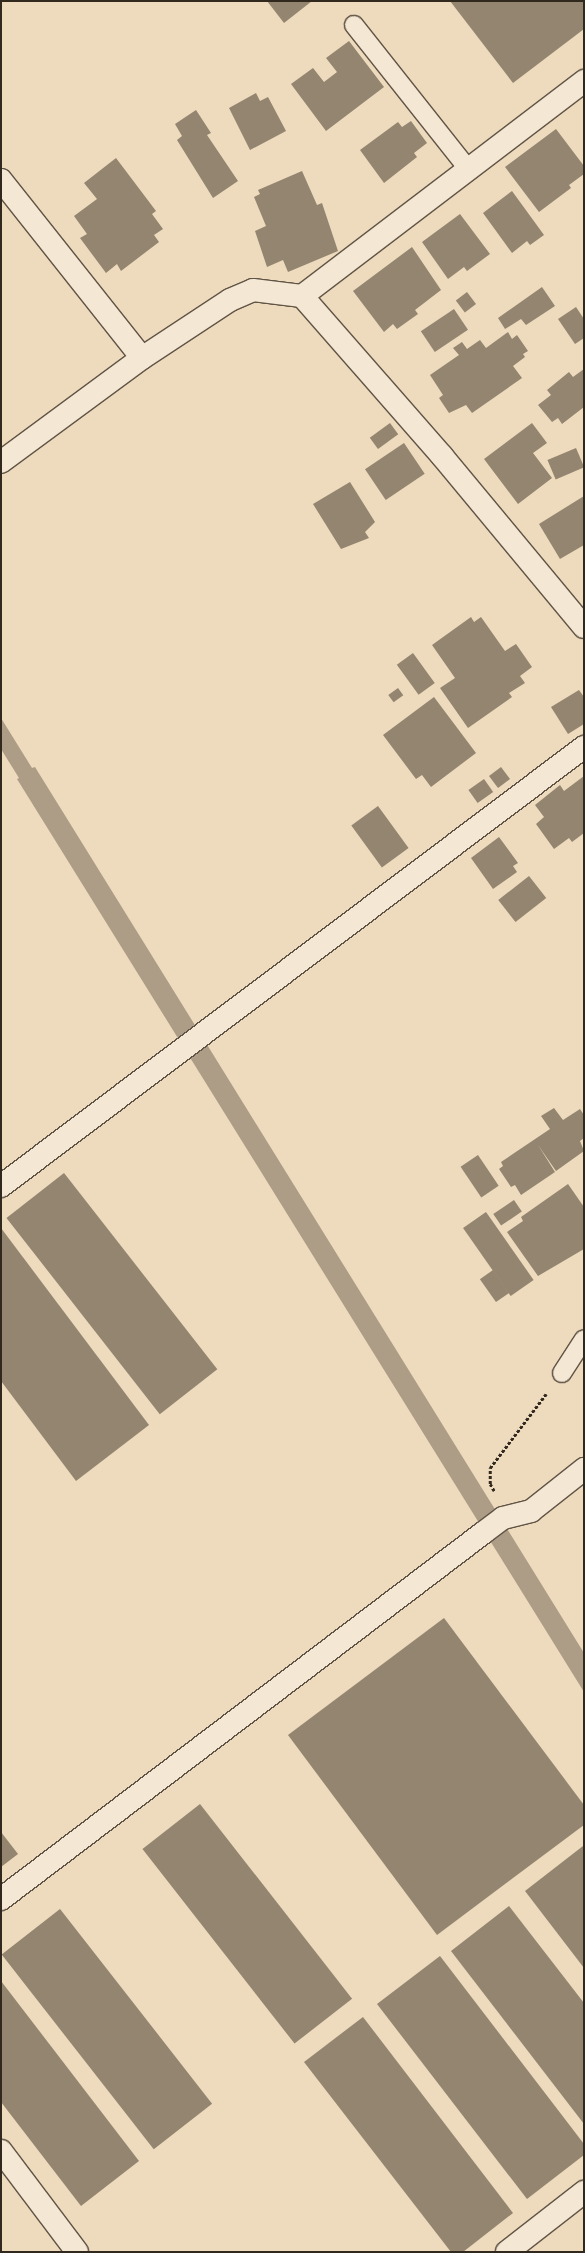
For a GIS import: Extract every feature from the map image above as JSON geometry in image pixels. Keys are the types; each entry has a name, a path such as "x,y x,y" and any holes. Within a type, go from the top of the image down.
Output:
{"street":[{"path":"302,296 584,81"},
{"path":"1,180 142,358"},
{"path":"1,462 142,358 230,300 253,290 302,296 442,456 584,627"},
{"path":"1,1186 175,1057 584,748"},
{"path":"1,1899 483,1533 508,1517 531,1511 584,1469"},
{"path":"1,2151 77,2252"},
{"path":"507,2252 584,2192"}],"lane":[{"path":"354,25 468,169"},
{"path":"562,1373 584,1340"}],"path":[{"path":"508,1517 490,1484 490,1468 562,1373"}],"shaded area":[{"path":"1,718 32,768 35,767 584,1653 584,1692 17,779 19,778 1,749"}],"building":[{"path":"267,1 312,1 284,23"},
{"path":"450,1 584,1 584,29 513,83"},
{"path":"349,41 384,87 326,131 291,84 313,68 324,82 337,72 326,58"},
{"path":"256,93 260,101 268,97 286,131 250,150 229,108"},
{"path":"196,110 211,133 207,135 238,181 213,198 177,140 182,136 175,124"},
{"path":"411,121 427,143 414,153 417,157 384,183 360,150 398,122 402,127"},
{"path":"556,129 584,166 584,174 569,185 571,188 539,212 505,167"},
{"path":"116,158 156,211 152,214 163,229 154,235 159,242 121,271 117,264 106,273 80,238 87,234 74,216 97,199 84,183"},
{"path":"302,171 317,205 322,203 338,251 288,272 283,260 267,267 255,231 266,226 254,197 260,194 258,190"},
{"path":"512,191 544,235 530,245 527,241 512,253 483,213"},
{"path":"460,214 490,254 467,271 464,267 448,279 422,242"},
{"path":"412,247 441,290 415,310 418,314 397,329 393,324 384,332 353,291"},
{"path":"542,287 555,306 526,325 521,319 505,329 498,318"},
{"path":"467,292 476,304 465,312 456,300"},
{"path":"576,307 584,319 584,338 575,344 558,319"},
{"path":"454,309 468,330 435,352 421,331"},
{"path":"508,332 512,339 517,335 528,351 523,354 525,357 513,366 522,378 472,413 466,405 449,413 439,398 443,395 430,375 459,355 453,348 462,342 467,349 480,340 486,348"},
{"path":"584,369 584,407 562,424 558,418 552,422 538,405 551,395 547,390 569,372 573,377"},
{"path":"390,423 398,434 378,449 370,438"},
{"path":"532,423 547,443 533,453 552,478 518,504 484,459"},
{"path":"404,443 425,474 386,500 365,469"},
{"path":"576,448 584,467 556,479 547,460"},
{"path":"350,482 375,522 365,532 369,538 341,549 313,504"},
{"path":"584,496 584,545 560,559 539,524"},
{"path":"471,617 474,622 481,617 505,651 516,644 532,667 520,676 525,683 509,693 512,697 468,728 440,688 455,678 432,645"},
{"path":"413,653 435,683 419,695 397,665"},
{"path":"398,688 403,695 394,702 388,695"},
{"path":"579,690 584,697 584,724 568,734 551,707"},
{"path":"434,697 476,753 431,787 422,775 416,779 383,735"},
{"path":"501,767 510,779 498,788 489,776"},
{"path":"584,776 584,833 572,842 569,838 554,849 536,824 544,817 535,805 560,785 564,791"},
{"path":"484,779 493,792 478,803 468,790"},
{"path":"378,806 409,848 382,867 351,825"},
{"path":"499,837 518,863 513,866 517,872 493,889 471,858"},
{"path":"529,876 546,898 516,922 498,900"},
{"path":"554,1108 563,1120 580,1109 584,1115 584,1138 580,1141 584,1151 556,1171 538,1145 555,1172 521,1195 515,1185 511,1187 499,1169 503,1166 501,1162 550,1129 541,1116"},
{"path":"478,1155 499,1186 481,1197 461,1167"},
{"path":"64,1173 217,1369 160,1414 6,1218"},
{"path":"568,1184 584,1207 584,1249 538,1276 507,1232 523,1221 521,1217"},
{"path":"514,1200 522,1212 501,1226 493,1214"},
{"path":"486,1212 534,1280 511,1296 463,1228"},
{"path":"1,1228 149,1425 76,1481 1,1381"},
{"path":"493,1270 509,1293 496,1302 480,1279"},
{"path":"444,1618 584,1805 584,1825 437,1935 288,1735"},
{"path":"200,1804 352,1999 295,2044 142,1849"},
{"path":"1,1832 18,1854 1,1867"},
{"path":"583,1846 584,1848 584,1968 525,1891"},
{"path":"509,1906 584,2003 584,2124 451,1951"},
{"path":"60,1909 212,2104 154,2149 2,1955"},
{"path":"440,1956 584,2144 584,2155 527,2199 377,2004"},
{"path":"1,1981 139,2161 81,2206 1,2102"},
{"path":"363,2017 513,2213 463,2252 451,2252 304,2062"}]}
